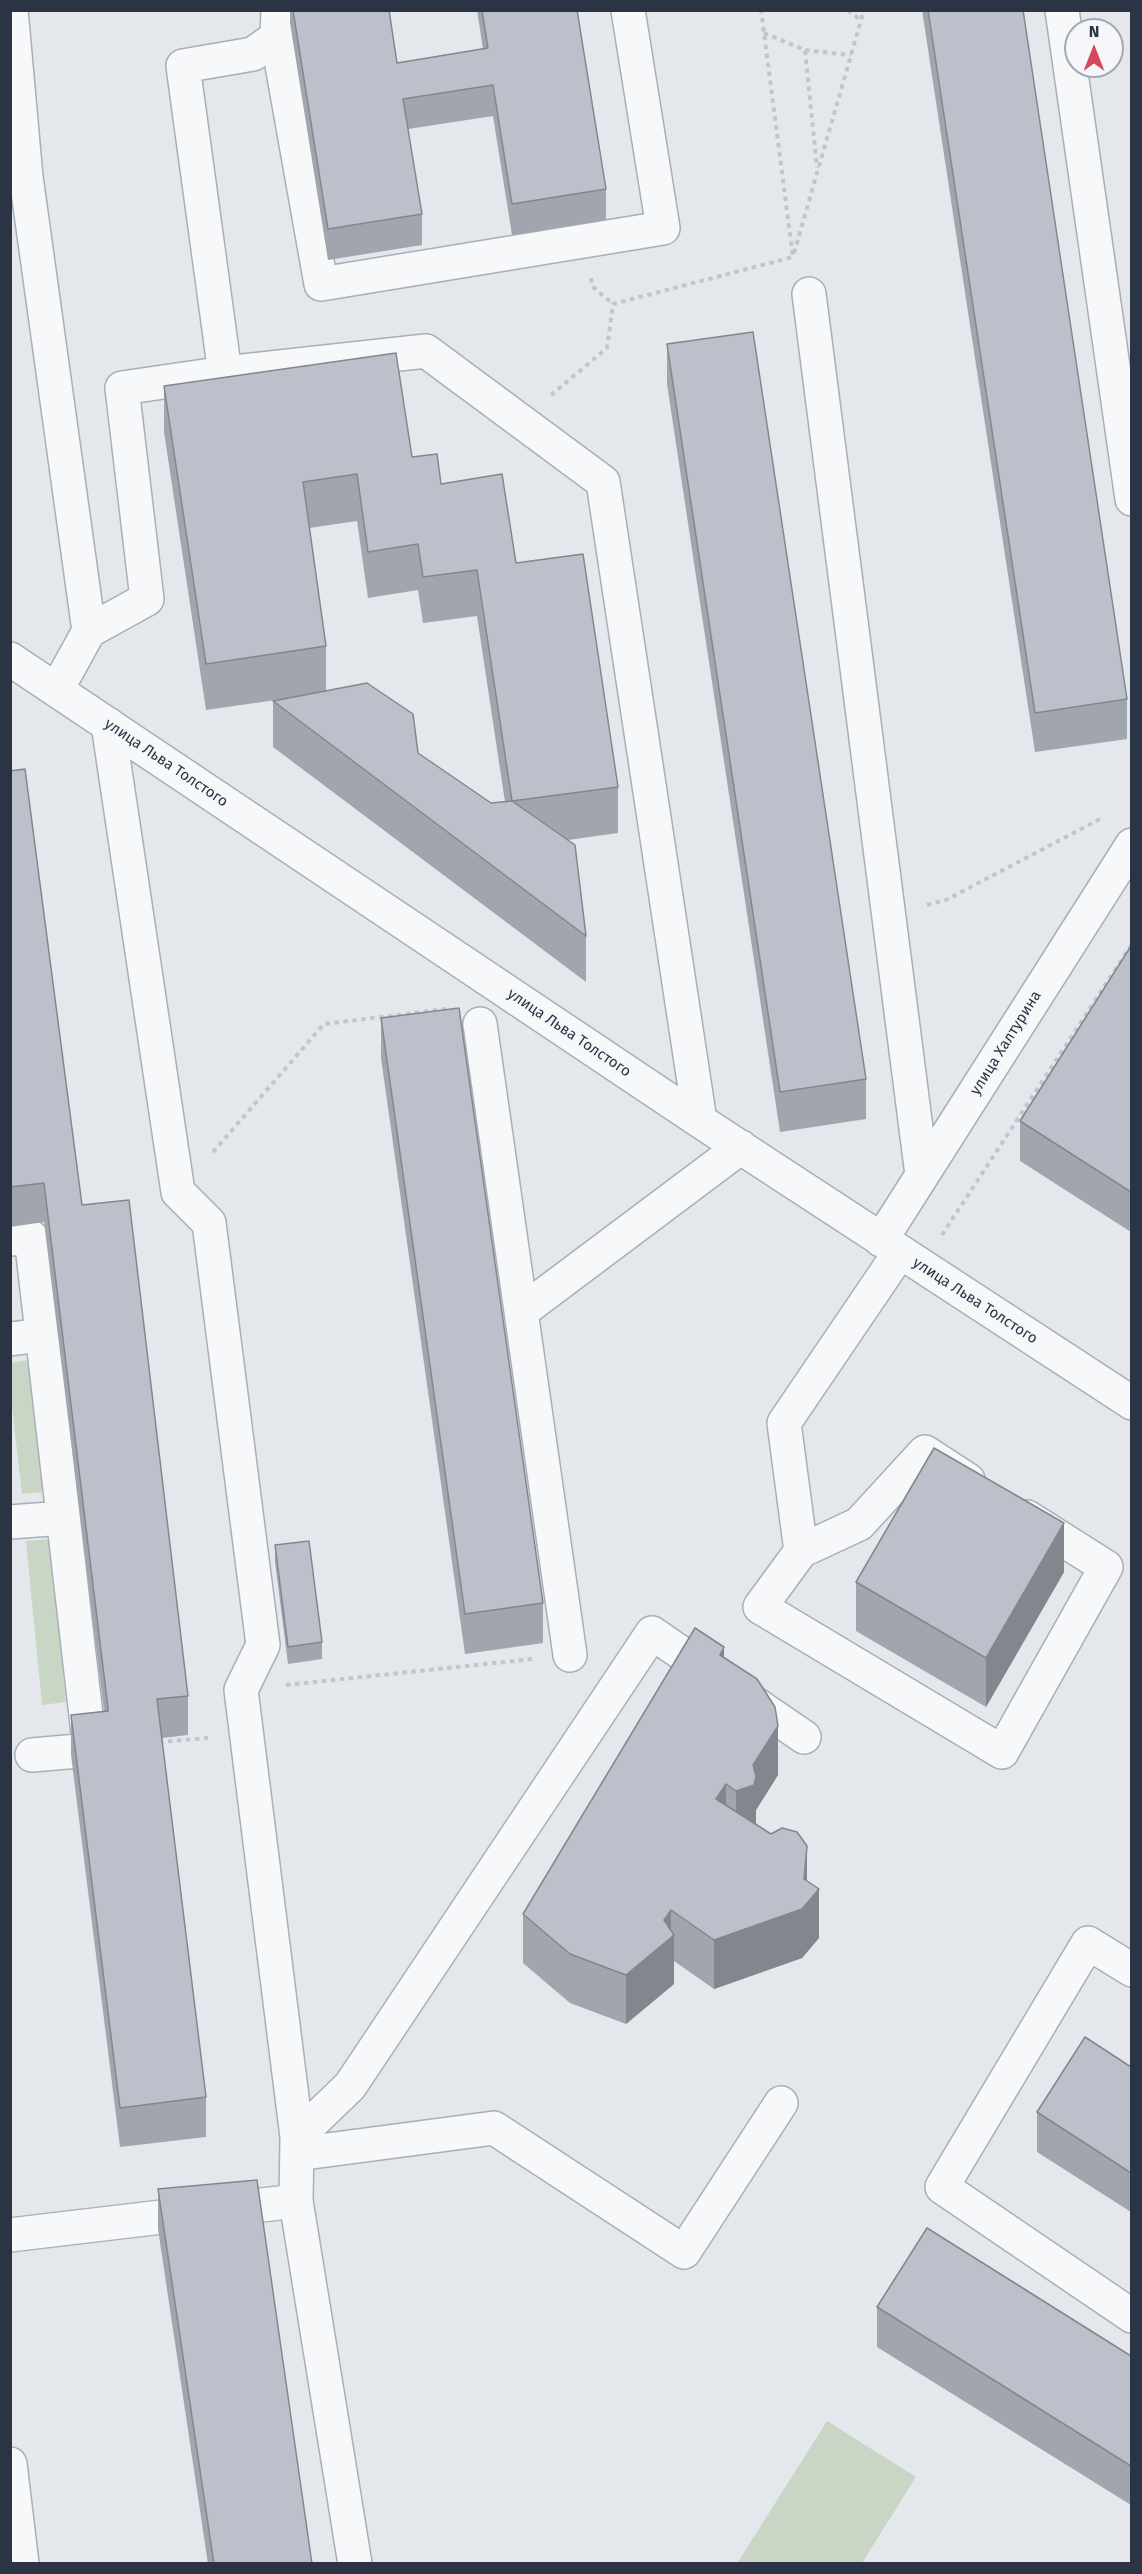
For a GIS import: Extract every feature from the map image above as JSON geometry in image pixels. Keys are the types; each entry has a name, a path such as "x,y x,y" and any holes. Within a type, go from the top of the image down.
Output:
{"street":[{"path":"11,10 26,177 89,632"},
{"path":"278,24 321,284 663,228 628,10"},
{"path":"1062,10 1131,499"},
{"path":"225,372 183,66 253,54 278,24"},
{"path":"809,294 922,1175"},
{"path":"57,689 89,632 147,599 122,388 225,372 426,351 603,482 700,1121"},
{"name":"улица Льва Толстого","path":"10,659 700,1121 1131,1403"},
{"path":"108,724 178,1192 209,1223 263,1645 241,1690 297,2145 296,2201 355,2564"},
{"name":"улица Халтурина","path":"801,1551 784,1423 901,1253 922,1175 1131,845"},
{"path":"480,1024 570,1655"},
{"path":"521,1312 741,1147"},
{"path":"10,1239 31,1237 26,1337 63,1518 90,1750 32,1755"},
{"path":"925,1452 1106,1567 1002,1752 760,1607 801,1551 859,1524 925,1452"},
{"path":"10,1521 63,1518"},
{"path":"297,2145 350,2086 652,1633 804,1737"},
{"path":"1131,1970 1088,1943 942,2187 1131,2316"},
{"path":"297,2145 494,2128 684,2252 781,2103"},
{"path":"10,2235 296,2201"},
{"path":"10,2464 21,2564"}],"path":[{"path":"848,10 861,21"},
{"path":"794,257 864,10"},
{"path":"764,33 805,50 851,55"},
{"path":"805,50 817,172"},
{"path":"889,913 946,900 1111,814"},
{"path":"901,1253 1131,944"},
{"path":"178,1192 324,1024 451,1008"},
{"path":"241,1690 570,1655"},
{"path":"158,1742 246,1735"}],"green space":[{"path":"29,1360 44,1492 22,1494 11,1398 10,1363"},
{"path":"50,1539 66,1702 42,1705 26,1541"},
{"path":"827,2421 916,2477 862,2563 738,2562"}],"building":[{"path":"293,10 389,10 397,63 488,48 482,10 577,10 606,189 512,204 493,85 403,99 422,214 328,229"},
{"path":"928,10 1023,10 1127,699 1035,713"},
{"path":"753,332 866,1079 780,1092 667,344"},
{"path":"396,353 412,457 437,454 441,484 502,474 516,563 583,554 618,787 512,801 477,570 423,577 418,544 368,552 357,474 303,482 326,646 206,664 164,386"},
{"path":"367,683 413,714 418,753 491,803 512,801 575,845 586,936 273,701"},
{"path":"25,769 82,1205 129,1200 188,1696 157,1699 206,2097 120,2108 71,1715 108,1711 108,1708 44,1183 10,1187 10,771"},
{"path":"1131,946 1131,1192 1020,1121"},
{"path":"459,1008 543,1603 465,1614 381,1018"},
{"path":"934,1448 1064,1523 986,1658 856,1582"},
{"path":"309,1541 322,1642 288,1647 275,1545"},
{"path":"695,1628 724,1647 720,1655 757,1679 775,1707 778,1726 753,1765 756,1776 754,1785 736,1791 726,1784 716,1799 771,1834 782,1828 797,1832 807,1846 804,1879 819,1889 802,1909 714,1940 671,1910 664,1920 674,1935 626,1975 570,1954 523,1914"},
{"path":"1085,2037 1131,2067 1131,2173 1037,2112"},
{"path":"257,2180 312,2564 214,2564 158,2189"},
{"path":"927,2228 1131,2356 1131,2466 877,2307"}]}
